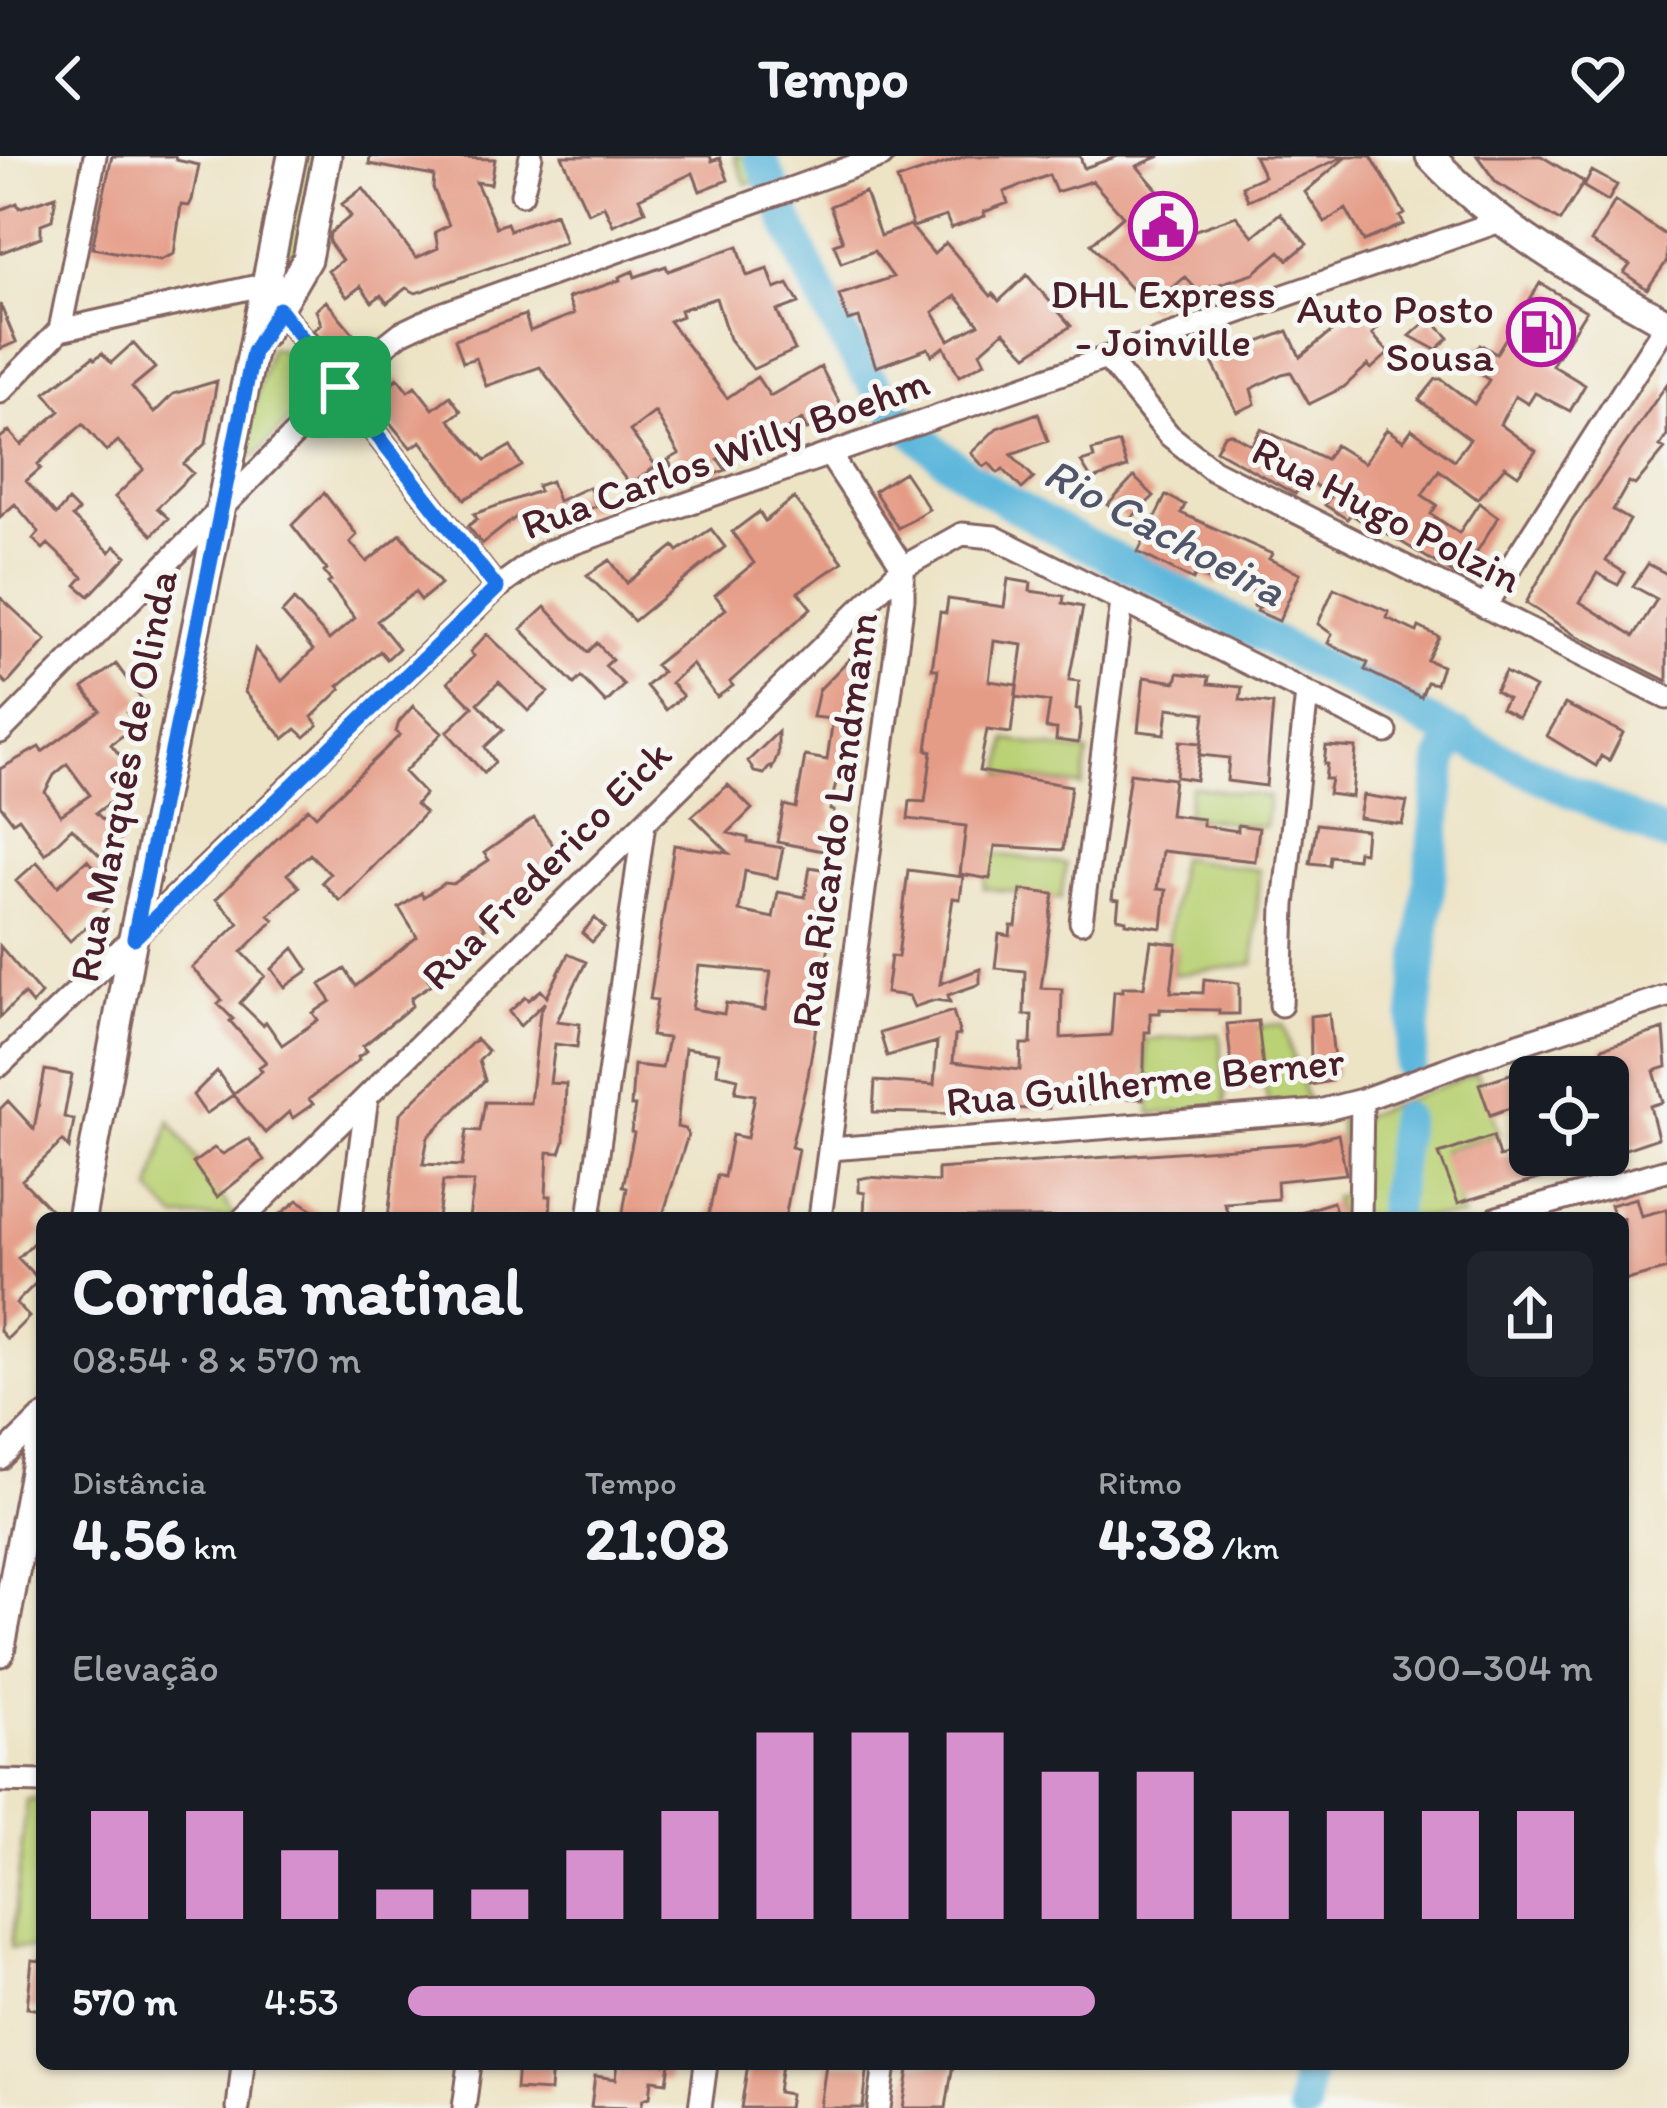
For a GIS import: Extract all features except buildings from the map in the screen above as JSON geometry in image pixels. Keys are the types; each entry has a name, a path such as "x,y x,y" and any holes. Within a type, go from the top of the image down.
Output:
{"main road":[{"name":"Rua Marquês de Olinda","path":"82,1212 219,510 253,352 273,297 292,156"},
{"name":"Rua Marquês de Olinda","path":"273,297 307,260 327,156"},
{"path":"1430,156 1500,221 1556,260 1667,323"},
{"path":"0,1652 36,1462"}],"street":[{"path":"0,392 60,330 94,156"},
{"path":"522,194 531,156"},
{"path":"0,732 385,345 422,322 882,156"},
{"name":"Rua Carlos Willy Boehm","path":"0,1065 497,588 545,553 1500,221"},
{"path":"60,330 273,297 497,588"},
{"path":"1485,607 1667,323"},
{"name":"Rua Hugo Polzin","path":"1106,357 1189,455 1667,698"},
{"name":"Rua Ricardo Landmann","path":"821,1212 901,622 903,567 830,454"},
{"name":"Rua Frederico Eick","path":"250,1212 903,567 962,534 977,532 1122,602"},
{"path":"1082,922 1122,602 1387,732"},
{"path":"1280,1004 1284,904 1307,693"},
{"path":"590,1212 644,823"},
{"name":"Rua Guilherme Berner","path":"830,1148 1319,1111 1667,997"},
{"path":"352,1212 367,1097"},
{"path":"1360,1212 1362,1100"},
{"path":"1518,1212 1667,1170"},
{"path":"0,1458 36,1423"},
{"path":"0,1781 36,1782"},
{"path":"238,2108 242,2070"},
{"path":"464,2108 469,2070"},
{"path":"700,2108 705,2070"},
{"path":"879,2108 884,2070"}],"green space":[{"path":"301,156 317,156 297,260 285,264 282,255"},
{"path":"734,156 756,156 762,181 746,184"},
{"path":"270,347 299,365 311,398 255,456 249,455 244,442"},
{"path":"1007,740 1088,753 1082,786 1002,774"},
{"path":"1191,786 1269,797 1265,827 1186,816"},
{"path":"989,853 1066,864 1061,899 984,888"},
{"path":"1179,858 1259,870 1254,964 1174,975 1176,950 1167,948"},
{"path":"1283,1024 1307,1102 1269,1107 1252,1027"},
{"path":"1220,1034 1226,1108 1151,1114 1145,1040"},
{"path":"1477,1073 1499,1133 1443,1150 1462,1212 1339,1212 1333,1198 1349,1193 1339,1120 1368,1114"},
{"path":"170,1120 232,1212 170,1212 151,1191"},
{"path":"27,1800 36,1800 36,1949 11,1947"}],"waterway":[{"name":"Rio Cachoeira","path":"760,156 814,281 846,341 884,398 946,460 1060,531 1421,718 1667,836"},
{"path":"1410,1067 1442,760 1452,741 1462,736"},
{"path":"1393,1212 1403,1118"},
{"path":"1303,2108 1306,2070"}],"place":[{"name":"DHL Express - Joinville","path":"1163,226"},
{"name":"Auto Posto Sousa","path":"1541,332"}],"route":[{"path":"279,309 340,387 497,588 134,938 253,352 279,309"}]}
